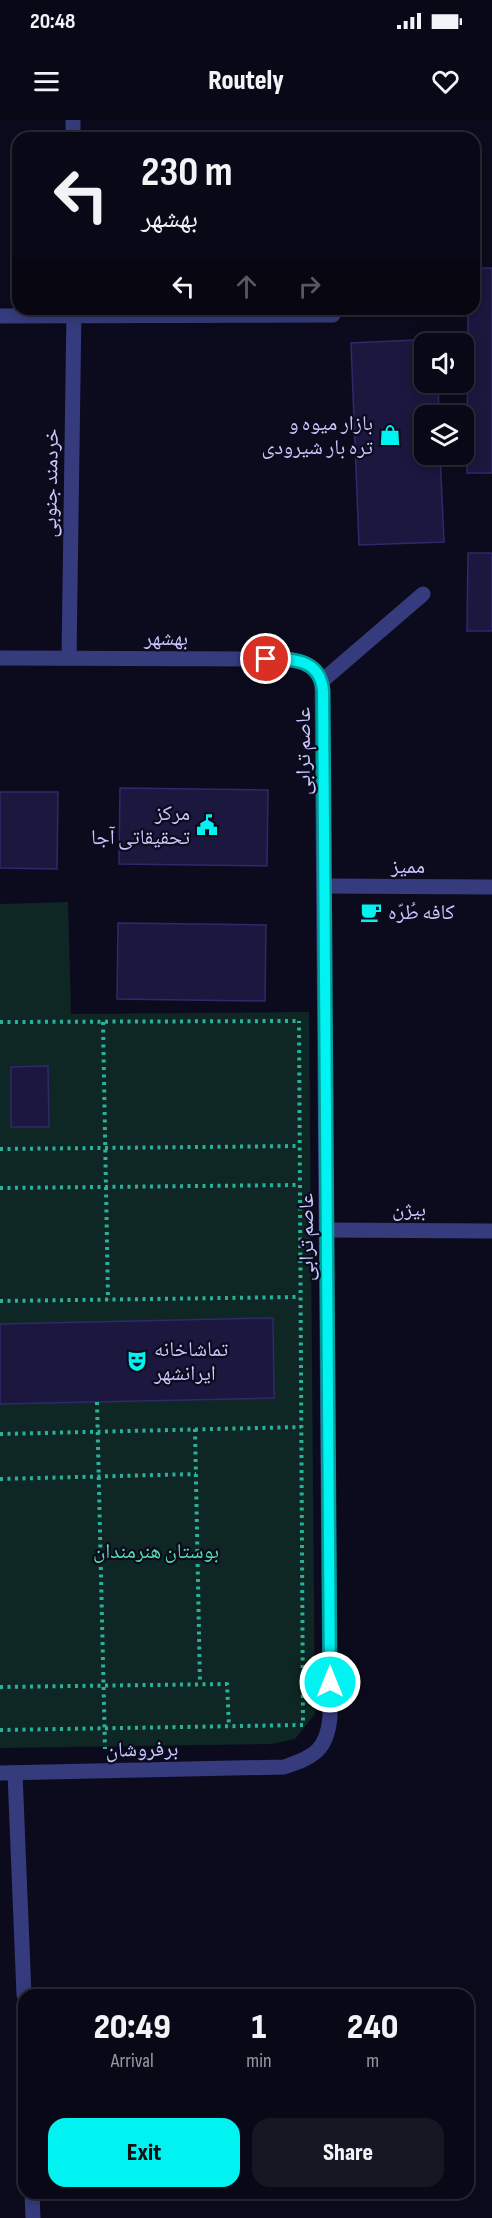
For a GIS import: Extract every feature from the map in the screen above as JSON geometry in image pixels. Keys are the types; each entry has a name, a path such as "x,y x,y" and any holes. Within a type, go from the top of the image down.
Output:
{"street":[{"path":"0,316 18,315"},
{"name":"خردمند جنوبی","path":"69,658 74,315"},
{"path":"322,681 423,594"},
{"name":"بهشهر","path":"0,658 288,659 311,666 317,671 322,681"},
{"name":"عاصم ترابی","path":"284,1767 308,1759 319,1750 326,1739 330,1717 322,681"},
{"name":"ممیز","path":"324,886 492,887"},
{"name":"بیژن","path":"327,1230 492,1231"},
{"name":"برفروشان","path":"8,1773 284,1767"},
{"path":"8,1773 24,1989"},
{"path":"32,2199 33,2218"}],"path":[{"path":"0,1022 325,1020"},
{"path":"0,1730 303,1725 299,1021"},
{"path":"103,1022 108,1300"},
{"path":"0,1149 299,1146"},
{"path":"0,1188 300,1185"},
{"path":"0,1301 300,1297"},
{"path":"97,1402 106,1771"},
{"path":"0,1434 301,1427"},
{"path":"195,1429 200,1684"},
{"path":"0,1479 196,1474"},
{"path":"0,1688 227,1684 229,1726"}],"green space":[{"name":"بوستان هنرمندان","path":"68,902 71,1014 309,1012 315,1714 295,1739 272,1744 0,1748 0,904"}],"building":[{"path":"480,268 492,268 492,473 467,473 467,465 474,465 474,405 467,405 467,393 474,393 474,333 468,333 468,315 480,315"},
{"name":"بازار میوه و تره بار شیرودی","path":"414,340 414,393 438,393 439,405 414,405 414,465 440,465 444,542 359,545 351,343"},
{"path":"468,553 492,553 492,631 467,631"},
{"path":"120,788 268,790 267,866 119,864"},
{"path":"0,792 58,792 57,869 0,868"},
{"path":"118,923 266,925 265,1001 117,999"},
{"path":"48,1066 49,1127 11,1127 11,1067"},
{"name":"تماشاخانه ایرانشهر","path":"273,1318 274,1398 0,1404 0,1324"}],"place":[{"name":"بازار میوه و تره بار شیرودی","path":"390,435"},
{"name":"مرکز تحقیقاتی آجا","path":"207,825"},
{"name":"کافه طُرّه","path":"371,912"},
{"name":"تماشاخانه ایرانشهر","path":"137,1361"}],"route":[{"path":"266,659 288,659 311,666 317,671 322,681 323,691 330,1682"}]}
